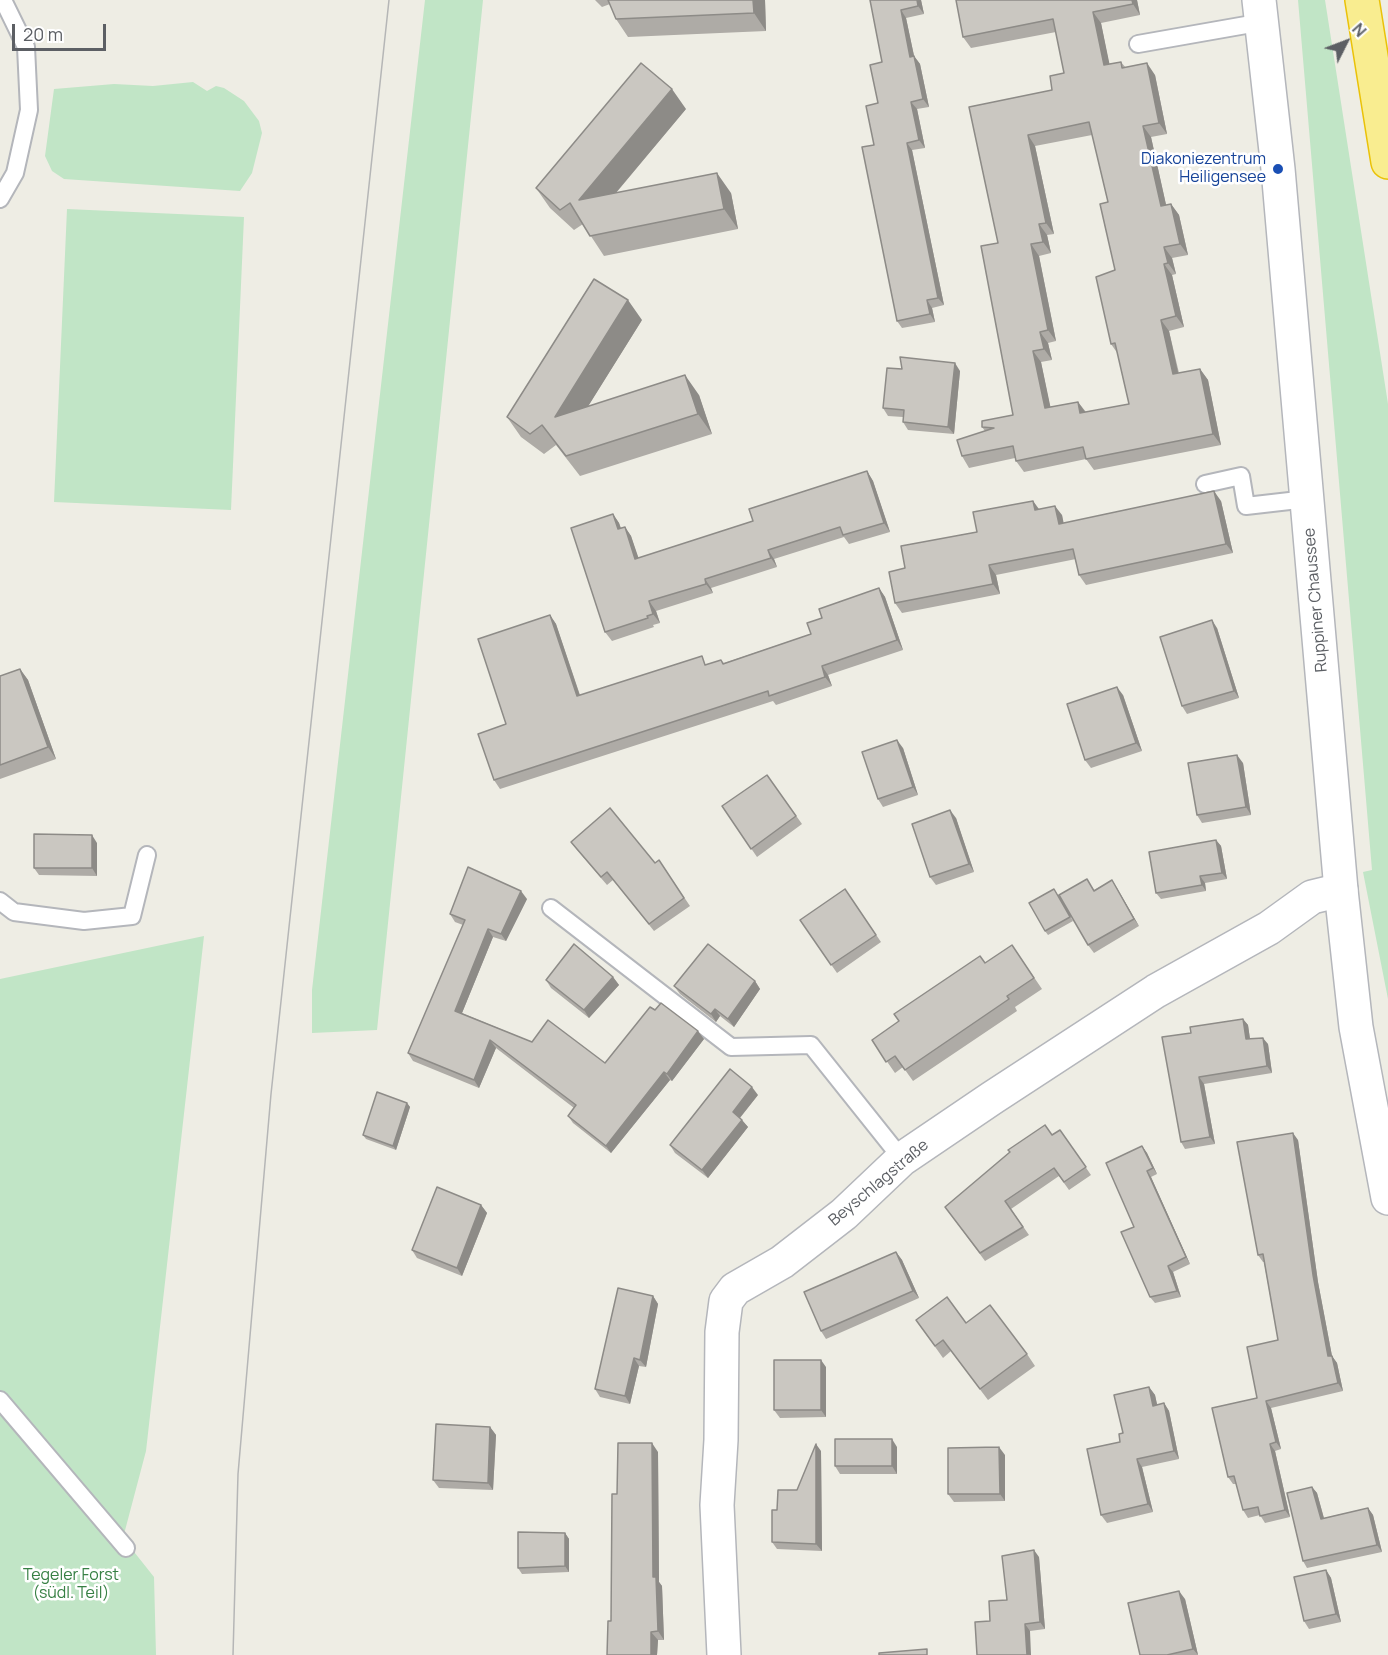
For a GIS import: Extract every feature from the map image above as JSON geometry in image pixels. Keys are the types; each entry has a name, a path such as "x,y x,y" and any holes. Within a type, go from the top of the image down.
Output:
{"highway":[{"path":"1362,0 1388,162"}],"street":[{"name":"Ruppiner Chaussee","path":"1261,11 1341,890 1358,1037 1388,1198"},
{"name":"Beyschlagstraße","path":"724,1655 717,1505 721,1440 722,1332 726,1301 735,1289 782,1262 844,1214 902,1159 1156,991 1269,928 1312,897 1341,890"}],"lane":[{"path":"0,200 15,173 29,110 26,46 3,0"},
{"path":"1138,44 1261,11"},
{"path":"1205,484 1240,476 1246,506 1307,499"},
{"path":"0,902 14,912 84,921 132,916 147,855"},
{"path":"551,908 731,1047 811,1045 902,1159"},
{"path":"0,1400 126,1548"}],"green space":[{"path":"425,0 483,0 377,1030 312,1033 312,990"},
{"path":"1298,0 1325,0 1388,404 1388,999 1363,872 1372,870"},
{"path":"193,82 207,91 216,86 224,88 244,101 259,121 262,133 252,173 240,191 64,179 52,171 45,156 54,89 114,84 153,86"},
{"path":"67,209 244,217 231,510 54,502"},
{"name":"Tegeler Forst (südl. Teil)","path":"204,936 146,1451 123,1538 154,1577 156,1655 0,1655 0,979"}],"building":[{"path":"608,0 753,0 754,13 616,19"},
{"path":"870,0 917,0 918,6 901,10 910,57 914,56 923,99 911,102 919,140 907,143 938,298 927,300 930,314 897,321 862,147 874,145 866,106 878,103 870,65 882,62"},
{"path":"956,0 1132,0 1133,4 1093,12 1104,65 1121,62 1122,68 1147,63 1159,123 1143,126 1161,206 1171,204 1180,244 1164,247 1168,263 1164,264 1176,316 1161,320 1173,374 1200,369 1213,434 1086,459 1083,447 1016,461 1013,446 962,456 957,440 994,428 982,427 982,421 1013,415 981,246 998,243 969,107 1052,90 1050,76 1064,73 1053,19 963,37","holes":["1089,122 1108,202 1100,204 1115,270 1096,277 1111,344 1115,343 1129,404 1080,413 1078,402 1045,408 1033,351 1044,349 1040,332 1048,330 1031,244 1043,242 1039,224 1046,223 1028,135"]},
{"path":"641,63 672,89 579,200 717,173 724,209 590,236 570,203 560,210 536,188"},
{"path":"594,279 628,300 555,417 685,375 698,414 566,456 542,425 530,434 507,417"},
{"path":"900,357 955,363 948,427 903,422 904,410 883,408 887,368 902,369"},
{"path":"867,471 884,523 843,535 840,527 768,550 771,558 705,579 706,584 649,601 653,614 647,616 648,618 605,632 571,528 613,514 618,529 625,527 635,559 753,521 749,509"},
{"path":"1214,491 1226,544 1079,575 1073,549 989,565 993,584 895,603 889,572 905,568 901,546 977,532 973,512 1033,501 1035,510 1055,506 1059,524"},
{"path":"879,588 897,640 822,666 825,677 769,696 768,691 494,780 478,734 506,724 478,639 550,615 577,696 702,656 705,665 721,660 723,664 811,634 807,623 822,618 819,609"},
{"path":"1212,620 1234,691 1182,706 1160,637"},
{"path":"20,669 48,747 0,765 0,676"},
{"path":"1117,687 1136,743 1085,760 1067,704"},
{"path":"897,740 913,787 878,799 862,752"},
{"path":"1237,755 1246,807 1197,815 1188,763"},
{"path":"767,775 796,816 751,849 722,806"},
{"path":"610,808 655,863 659,860 684,898 649,924 607,872 601,877 571,842"},
{"path":"950,810 969,864 930,877 912,824"},
{"path":"34,834 92,835 92,868 34,868"},
{"path":"1216,840 1222,873 1200,876 1202,885 1156,893 1149,852"},
{"path":"468,867 521,891 501,934 488,929 455,1011 532,1042 548,1020 605,1063 650,1007 655,1010 661,1003 698,1031 667,1074 664,1072 606,1146 568,1116 576,1105 490,1040 474,1080 408,1053 465,920 450,914"},
{"path":"1087,879 1094,891 1112,880 1134,919 1088,945 1059,895"},
{"path":"845,889 876,935 831,965 800,920"},
{"path":"1054,889 1070,917 1045,931 1029,903"},
{"path":"574,944 613,977 584,1010 546,980"},
{"path":"708,944 755,981 728,1019 715,1009 711,1014 674,986"},
{"path":"1012,945 1034,978 1007,996 1009,999 905,1070 895,1056 886,1062 872,1040 899,1021 894,1014 980,956 985,963"},
{"path":"1243,1019 1246,1039 1263,1038 1267,1066 1199,1077 1210,1137 1181,1142 1162,1037 1191,1033 1190,1027"},
{"path":"730,1069 752,1087 733,1112 742,1120 702,1170 670,1145"},
{"path":"377,1092 407,1103 393,1146 363,1135"},
{"path":"1045,1125 1052,1135 1060,1130 1086,1167 1064,1182 1054,1168 1005,1201 1023,1227 980,1253 945,1207 1010,1152 1008,1150"},
{"path":"1293,1133 1313,1275 1328,1356 1332,1356 1338,1383 1266,1401 1276,1442 1270,1444 1285,1510 1260,1516 1258,1507 1243,1510 1234,1476 1228,1477 1212,1408 1257,1398 1247,1347 1278,1340 1263,1254 1258,1255 1237,1142"},
{"path":"1142,1146 1153,1168 1147,1171 1186,1257 1168,1266 1177,1291 1150,1297 1121,1232 1134,1227 1106,1163"},
{"path":"437,1187 481,1205 457,1268 412,1250"},
{"path":"896,1252 913,1291 821,1331 804,1292"},
{"path":"618,1288 653,1296 640,1360 634,1358 625,1396 595,1389"},
{"path":"947,1297 966,1323 990,1305 1027,1354 980,1389 943,1340 935,1346 916,1320"},
{"path":"774,1360 821,1360 821,1410 774,1410"},
{"path":"1149,1387 1153,1406 1164,1403 1174,1451 1137,1459 1148,1504 1101,1515 1087,1449 1120,1442 1119,1434 1123,1433 1114,1395"},
{"path":"436,1424 490,1427 488,1483 433,1480"},
{"path":"835,1439 892,1439 892,1466 835,1466"},
{"path":"618,1443 652,1443 653,1577 656,1577 658,1631 651,1632 651,1655 607,1655 608,1621 611,1621 612,1494 617,1494"},
{"path":"816,1444 816,1544 772,1542 772,1510 777,1510 778,1490 797,1490"},
{"path":"999,1447 1000,1494 948,1494 948,1448"},
{"path":"1312,1487 1321,1519 1368,1508 1377,1545 1303,1561 1287,1493"},
{"path":"518,1532 565,1533 565,1566 518,1568"},
{"path":"1034,1550 1040,1622 1025,1624 1027,1655 977,1655 975,1622 990,1621 989,1601 1007,1600 1002,1556"},
{"path":"1326,1570 1336,1614 1304,1621 1294,1577"},
{"path":"1179,1591 1193,1649 1167,1655 1140,1655 1128,1603"},
{"path":"927,1649 927,1655 879,1655 879,1653"}],"tram line":[{"path":"233,1655 238,1474 271,1094 389,0"}],"place":[{"name":"Diakoniezentrum Heiligensee","path":"1278,169"}]}
